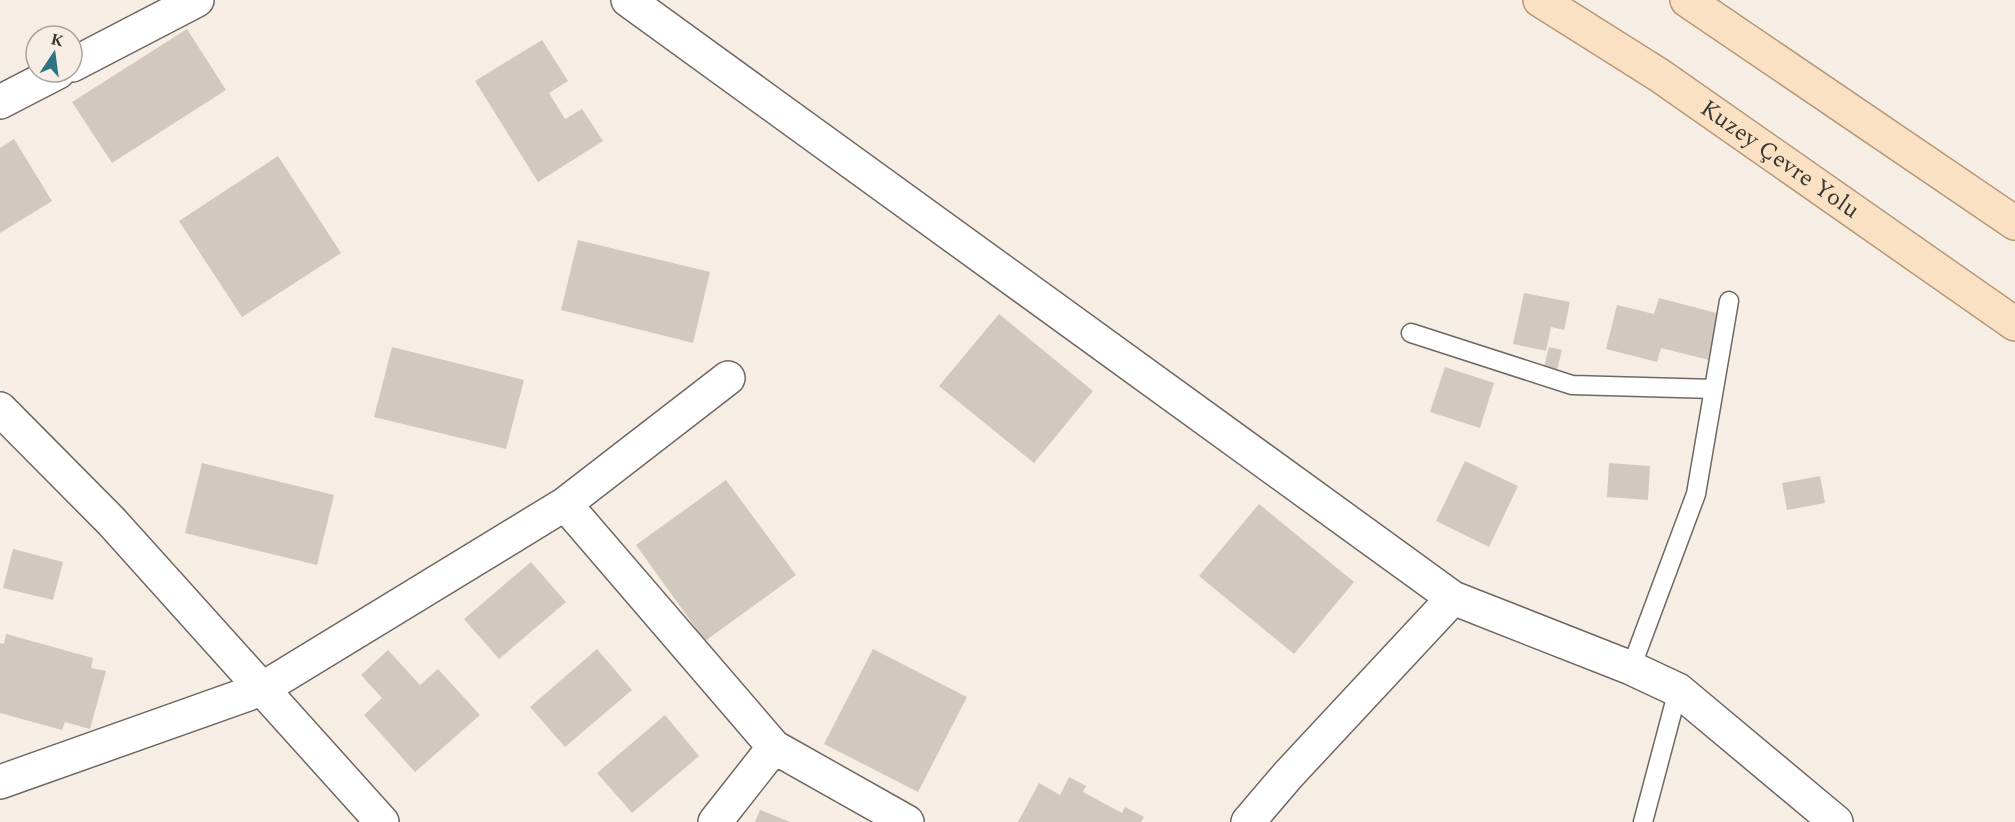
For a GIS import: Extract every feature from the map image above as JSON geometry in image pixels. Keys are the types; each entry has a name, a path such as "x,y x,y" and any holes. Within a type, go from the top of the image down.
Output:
{"main road":[{"name":"Kuzey Çevre Yolu","path":"1540,0 1659,75 2015,324"},
{"path":"1687,0 2015,223"}],"street":[{"path":"84,59 197,0"},
{"path":"628,0 1453,598 1631,668 1678,690 1836,822"},
{"path":"0,102 35,84"},
{"path":"0,782 262,689 565,504 728,378"},
{"path":"0,409 112,522 382,822"},
{"path":"565,504 774,747 908,822"},
{"path":"1248,822 1453,598"},
{"path":"715,822 774,747"}],"lane":[{"path":"1631,668 1696,494 1729,300"},
{"path":"1411,333 1572,385 1714,389"},
{"path":"1643,822 1678,690"}],"building":[{"path":"187,29 226,90 112,163 72,102"},
{"path":"542,40 568,81 549,93 565,119 582,109 603,141 538,182 475,81"},
{"path":"14,139 52,201 0,233 0,148"},
{"path":"278,156 341,253 242,317 179,221"},
{"path":"578,240 710,272 693,343 561,310"},
{"path":"1524,293 1570,302 1564,330 1551,327 1546,351 1513,344"},
{"path":"1659,298 1720,314 1709,360 1661,348 1657,362 1606,349 1617,305 1654,314"},
{"path":"999,314 1093,391 1034,463 939,386"},
{"path":"392,347 524,380 506,449 374,417"},
{"path":"1549,347 1562,350 1557,370 1544,367"},
{"path":"1445,367 1494,383 1480,428 1430,412"},
{"path":"1465,461 1518,486 1489,547 1436,521"},
{"path":"202,463 334,495 317,565 185,533"},
{"path":"1609,463 1650,466 1648,500 1607,497"},
{"path":"1820,476 1825,503 1787,510 1782,483"},
{"path":"726,480 796,575 705,641 636,545"},
{"path":"1259,504 1354,582 1294,654 1199,576"},
{"path":"13,549 63,562 53,600 3,588"},
{"path":"531,562 566,602 499,659 464,619"},
{"path":"6,634 93,658 91,668 106,671 90,729 65,722 62,730 0,713 0,643 4,644"},
{"path":"597,649 632,690 565,747 530,707"},
{"path":"873,649 967,697 918,792 824,744"},
{"path":"388,650 420,685 438,669 480,715 415,772 364,715 382,698 361,675"},
{"path":"665,715 699,756 632,813 597,773"},
{"path":"1069,777 1086,786 1083,792 1122,813 1125,807 1144,817 1141,822 1018,822 1039,783 1060,795"},
{"path":"760,810 790,822 755,822"}]}
